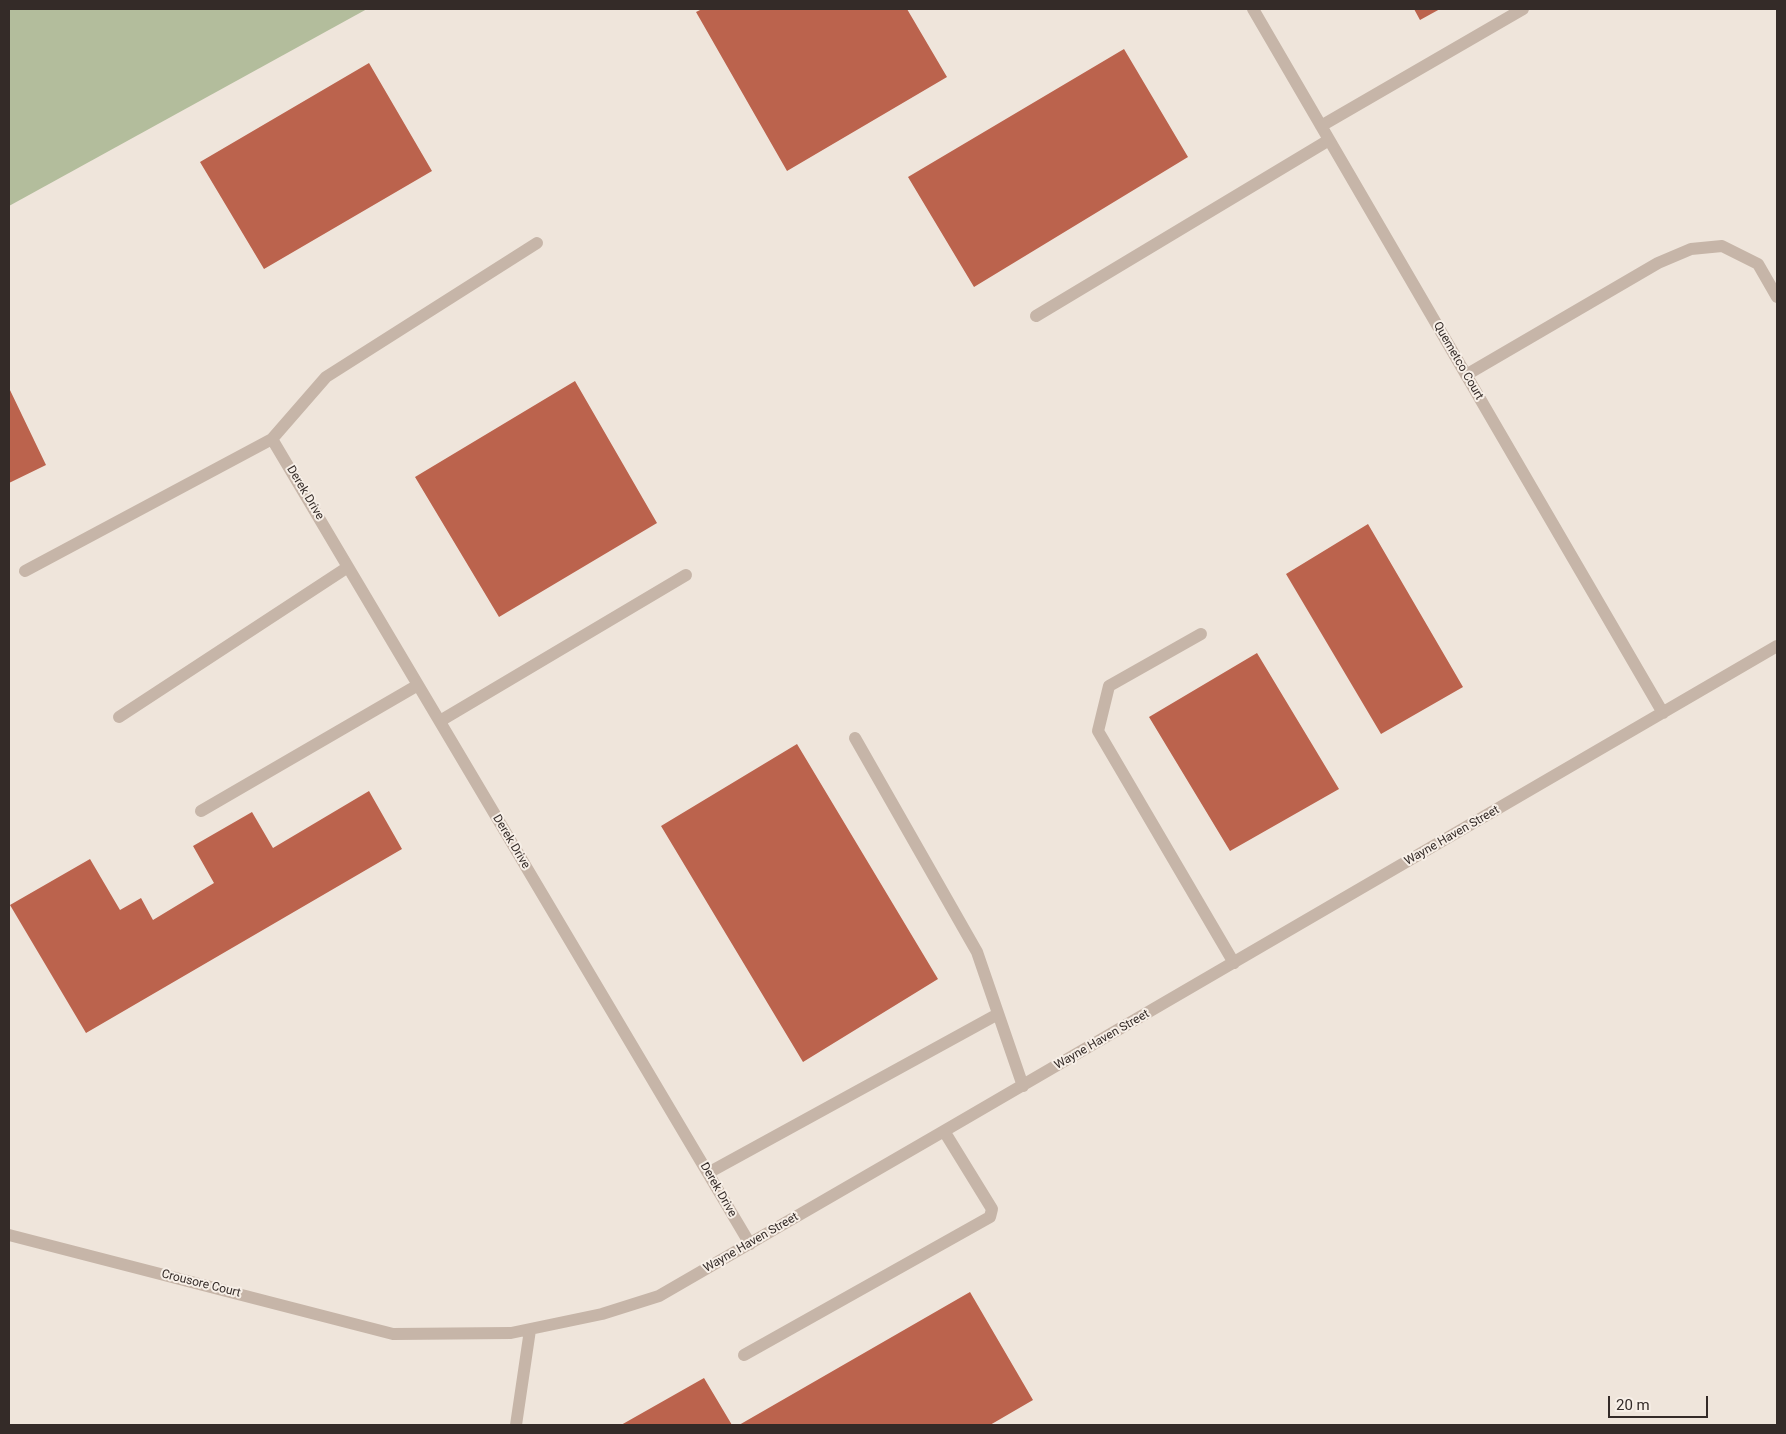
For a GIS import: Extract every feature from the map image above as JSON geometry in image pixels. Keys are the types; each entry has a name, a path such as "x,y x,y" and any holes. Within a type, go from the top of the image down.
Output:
{"street":[{"name":"Quemetco Court","path":"1253,9 1663,713"},
{"path":"1321,126 1523,9"},
{"path":"1036,316 1329,140"},
{"path":"25,571 272,439 326,377 537,243"},
{"path":"1466,375 1658,263 1690,249 1722,246 1758,264 1777,297"},
{"name":"Derek Drive","path":"272,439 750,1244"},
{"path":"118,717 348,567"},
{"path":"440,721 686,575"},
{"path":"1202,634 1109,686 1098,732 1234,963"},
{"name":"Wayne Haven Street","path":"393,1334 510,1333 602,1314 658,1296 1023,1086 1777,646"},
{"path":"201,811 418,686"},
{"path":"855,738 977,952 1023,1086"},
{"path":"708,1173 998,1014"},
{"path":"744,1355 990,1217 992,1209 944,1131"},
{"name":"Crousore Court","path":"9,1235 393,1334"},
{"path":"516,1425 530,1330"}],"green space":[{"path":"9,9 367,9 9,206"}],"building":[{"path":"702,9 907,9 947,77 787,171 696,12"},
{"path":"1414,9 1440,9 1420,20"},
{"path":"1124,49 1188,157 974,287 908,177"},
{"path":"369,63 432,171 264,269 200,162"},
{"path":"575,381 657,523 499,617 415,477"},
{"path":"9,388 46,465 9,483"},
{"path":"1368,524 1463,687 1381,734 1286,574"},
{"path":"1257,653 1339,789 1230,851 1149,717"},
{"path":"797,744 938,979 803,1062 661,826"},
{"path":"369,791 402,849 86,1033 10,905 90,859 120,910 141,898 153,920 214,883 193,846 252,812 273,848"},
{"path":"970,1292 1033,1400 990,1425 739,1425"},
{"path":"704,1378 732,1425 621,1425"}]}
